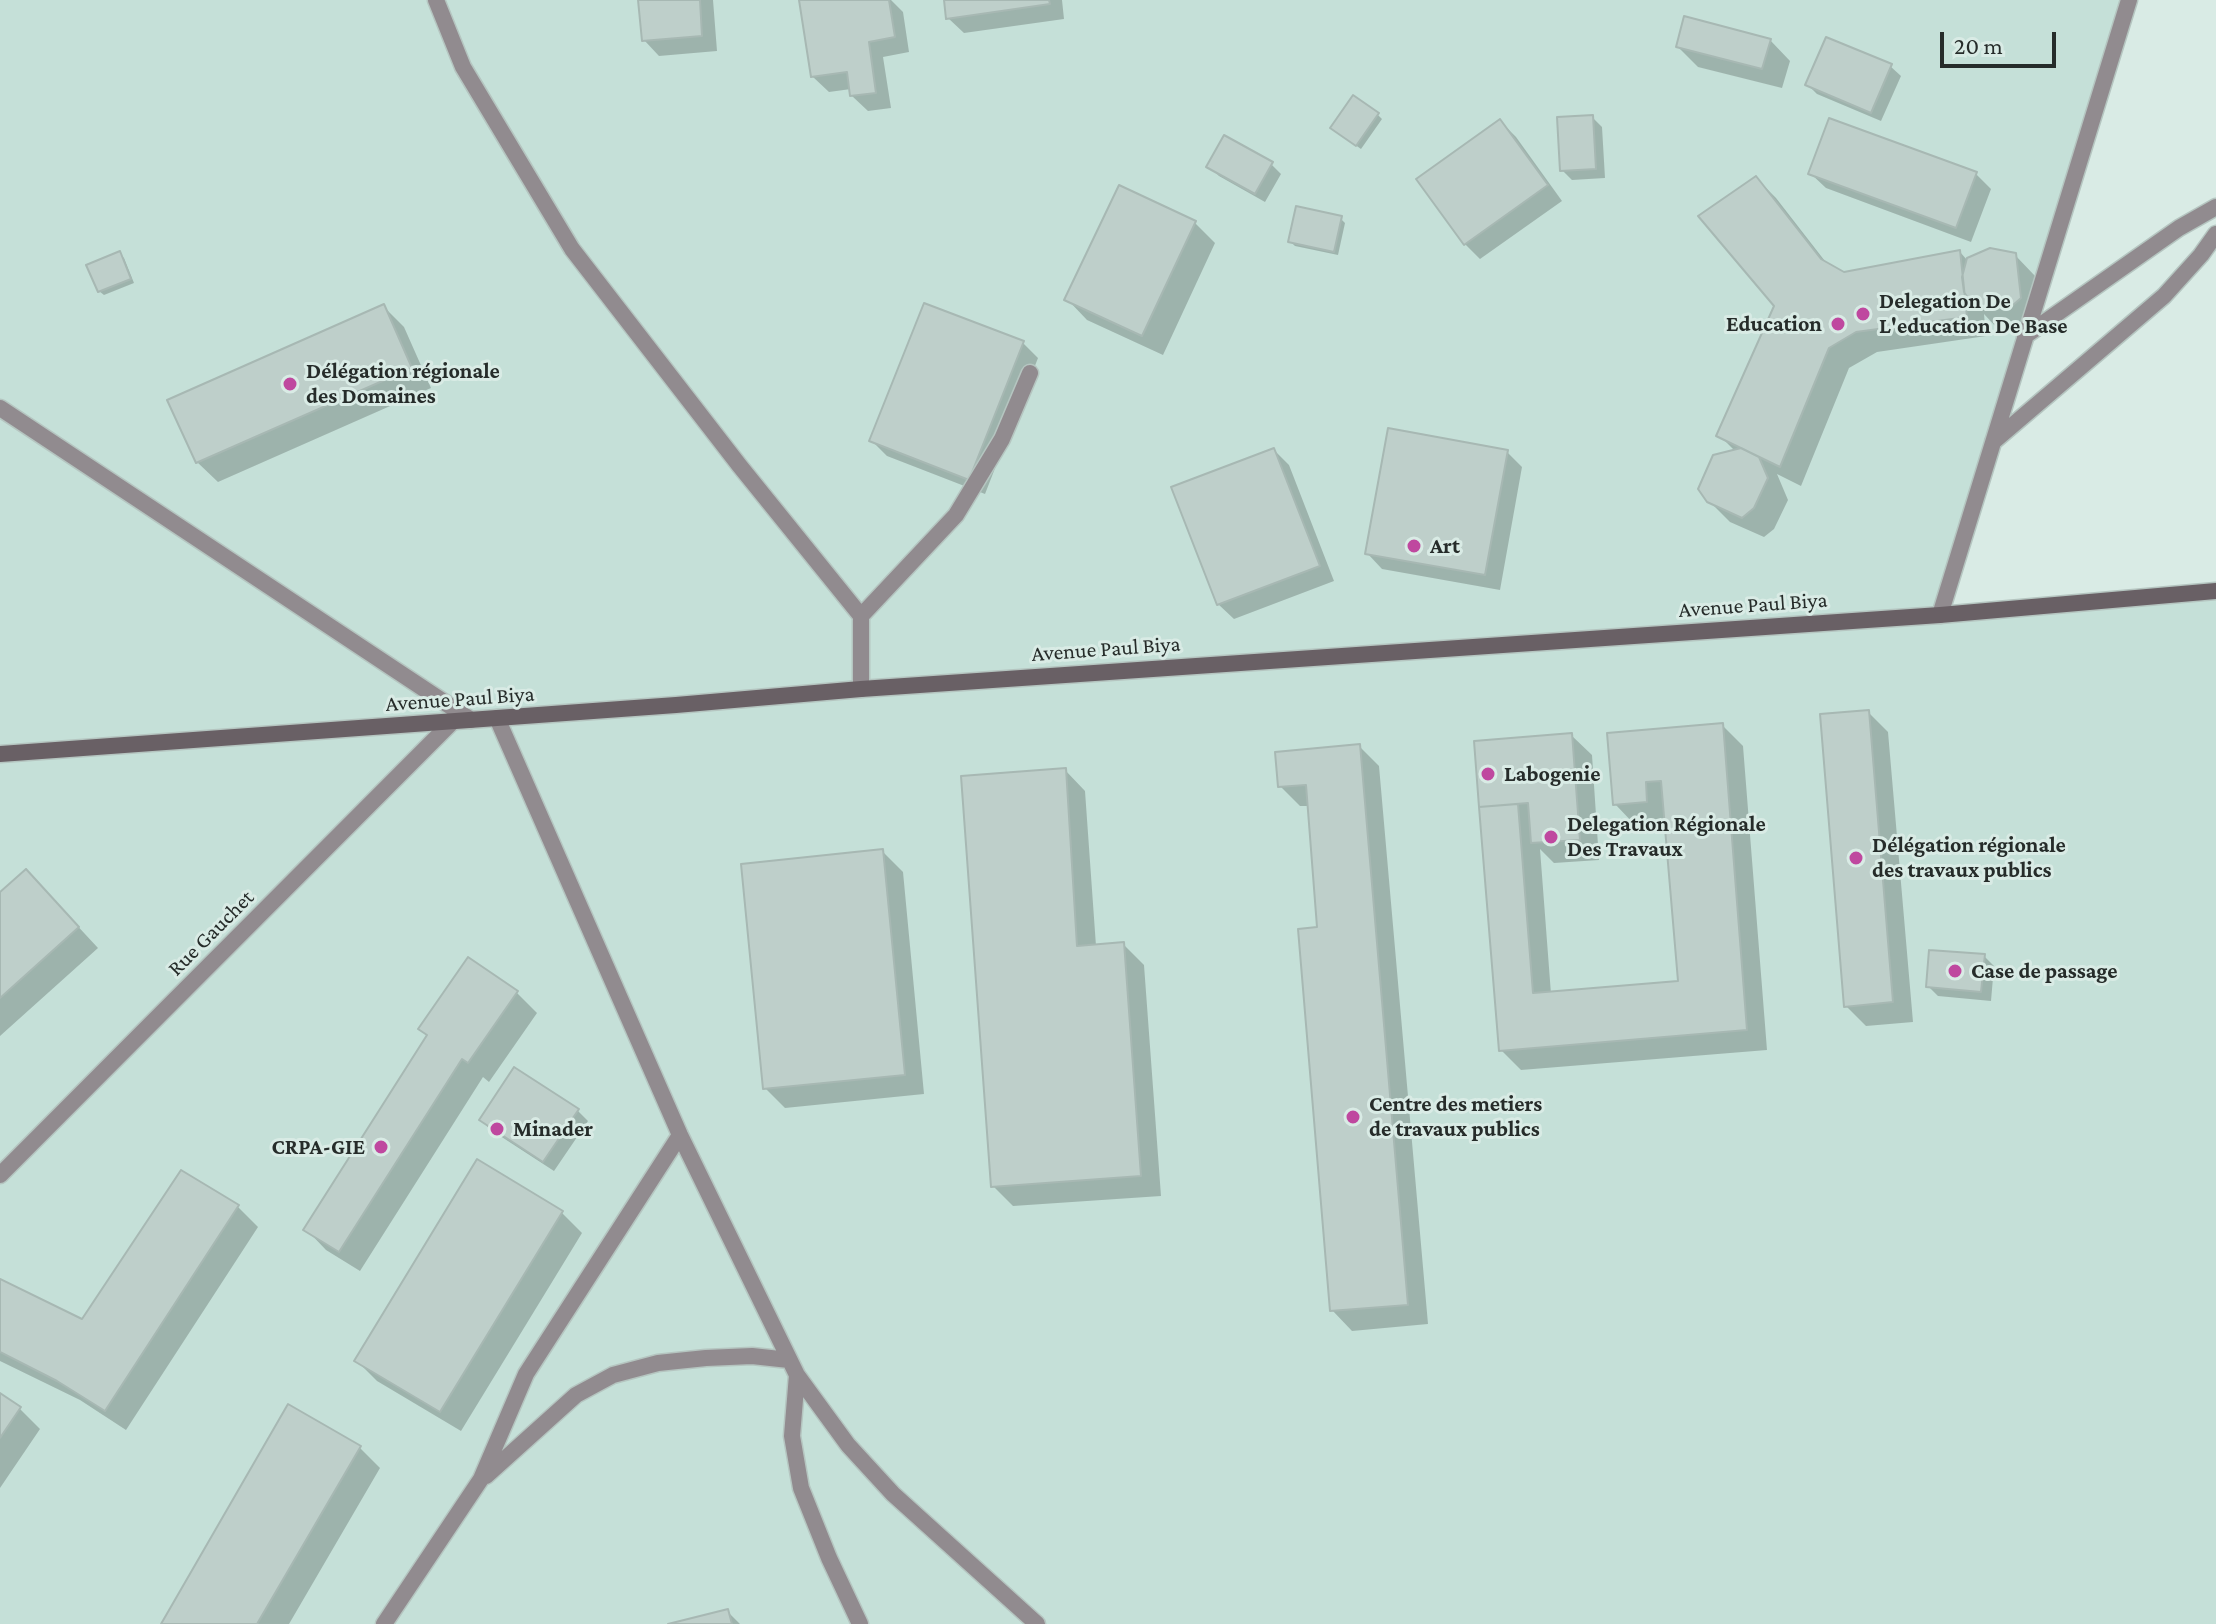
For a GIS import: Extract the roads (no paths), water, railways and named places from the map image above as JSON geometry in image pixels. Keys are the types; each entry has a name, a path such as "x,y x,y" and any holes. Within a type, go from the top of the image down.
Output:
{"main road":[{"name":"Avenue Paul Biya","path":"0,754 861,689 1940,615 2216,591"}],"street":[{"path":"436,0 463,67 572,249 739,465 861,616 861,689"},
{"path":"1940,615 2129,0"},
{"path":"2025,336 2179,228 2216,207"},
{"path":"1993,442 2164,296 2216,234"},
{"path":"861,616 956,515 1002,439 1030,373"},
{"path":"0,408 471,720"},
{"path":"497,718 680,1135 793,1367 848,1445 893,1494 1037,1624"},
{"name":"Rue Gauchet","path":"0,1175 452,722"},
{"path":"384,1624 481,1479 526,1374 680,1135"},
{"path":"481,1479 576,1395 613,1375 658,1363 706,1358 752,1356 793,1367"},
{"path":"793,1367 792,1436 801,1488 860,1624"}],"place":[{"name":"Delegation De L'education De Base","path":"1863,314"},
{"name":"Education","path":"1838,324"},
{"name":"Délégation régionale des Domaines","path":"290,384"},
{"name":"Art","path":"1414,546"},
{"name":"Labogenie","path":"1488,774"},
{"name":"Delegation Régionale Des Travaux","path":"1551,837"},
{"name":"Délégation régionale des travaux publics","path":"1856,858"},
{"name":"Case de passage","path":"1955,971"},
{"name":"Centre des metiers de travaux publics","path":"1353,1117"},
{"name":"Minader","path":"497,1129"},
{"name":"CRPA-GIE","path":"381,1147"}]}
